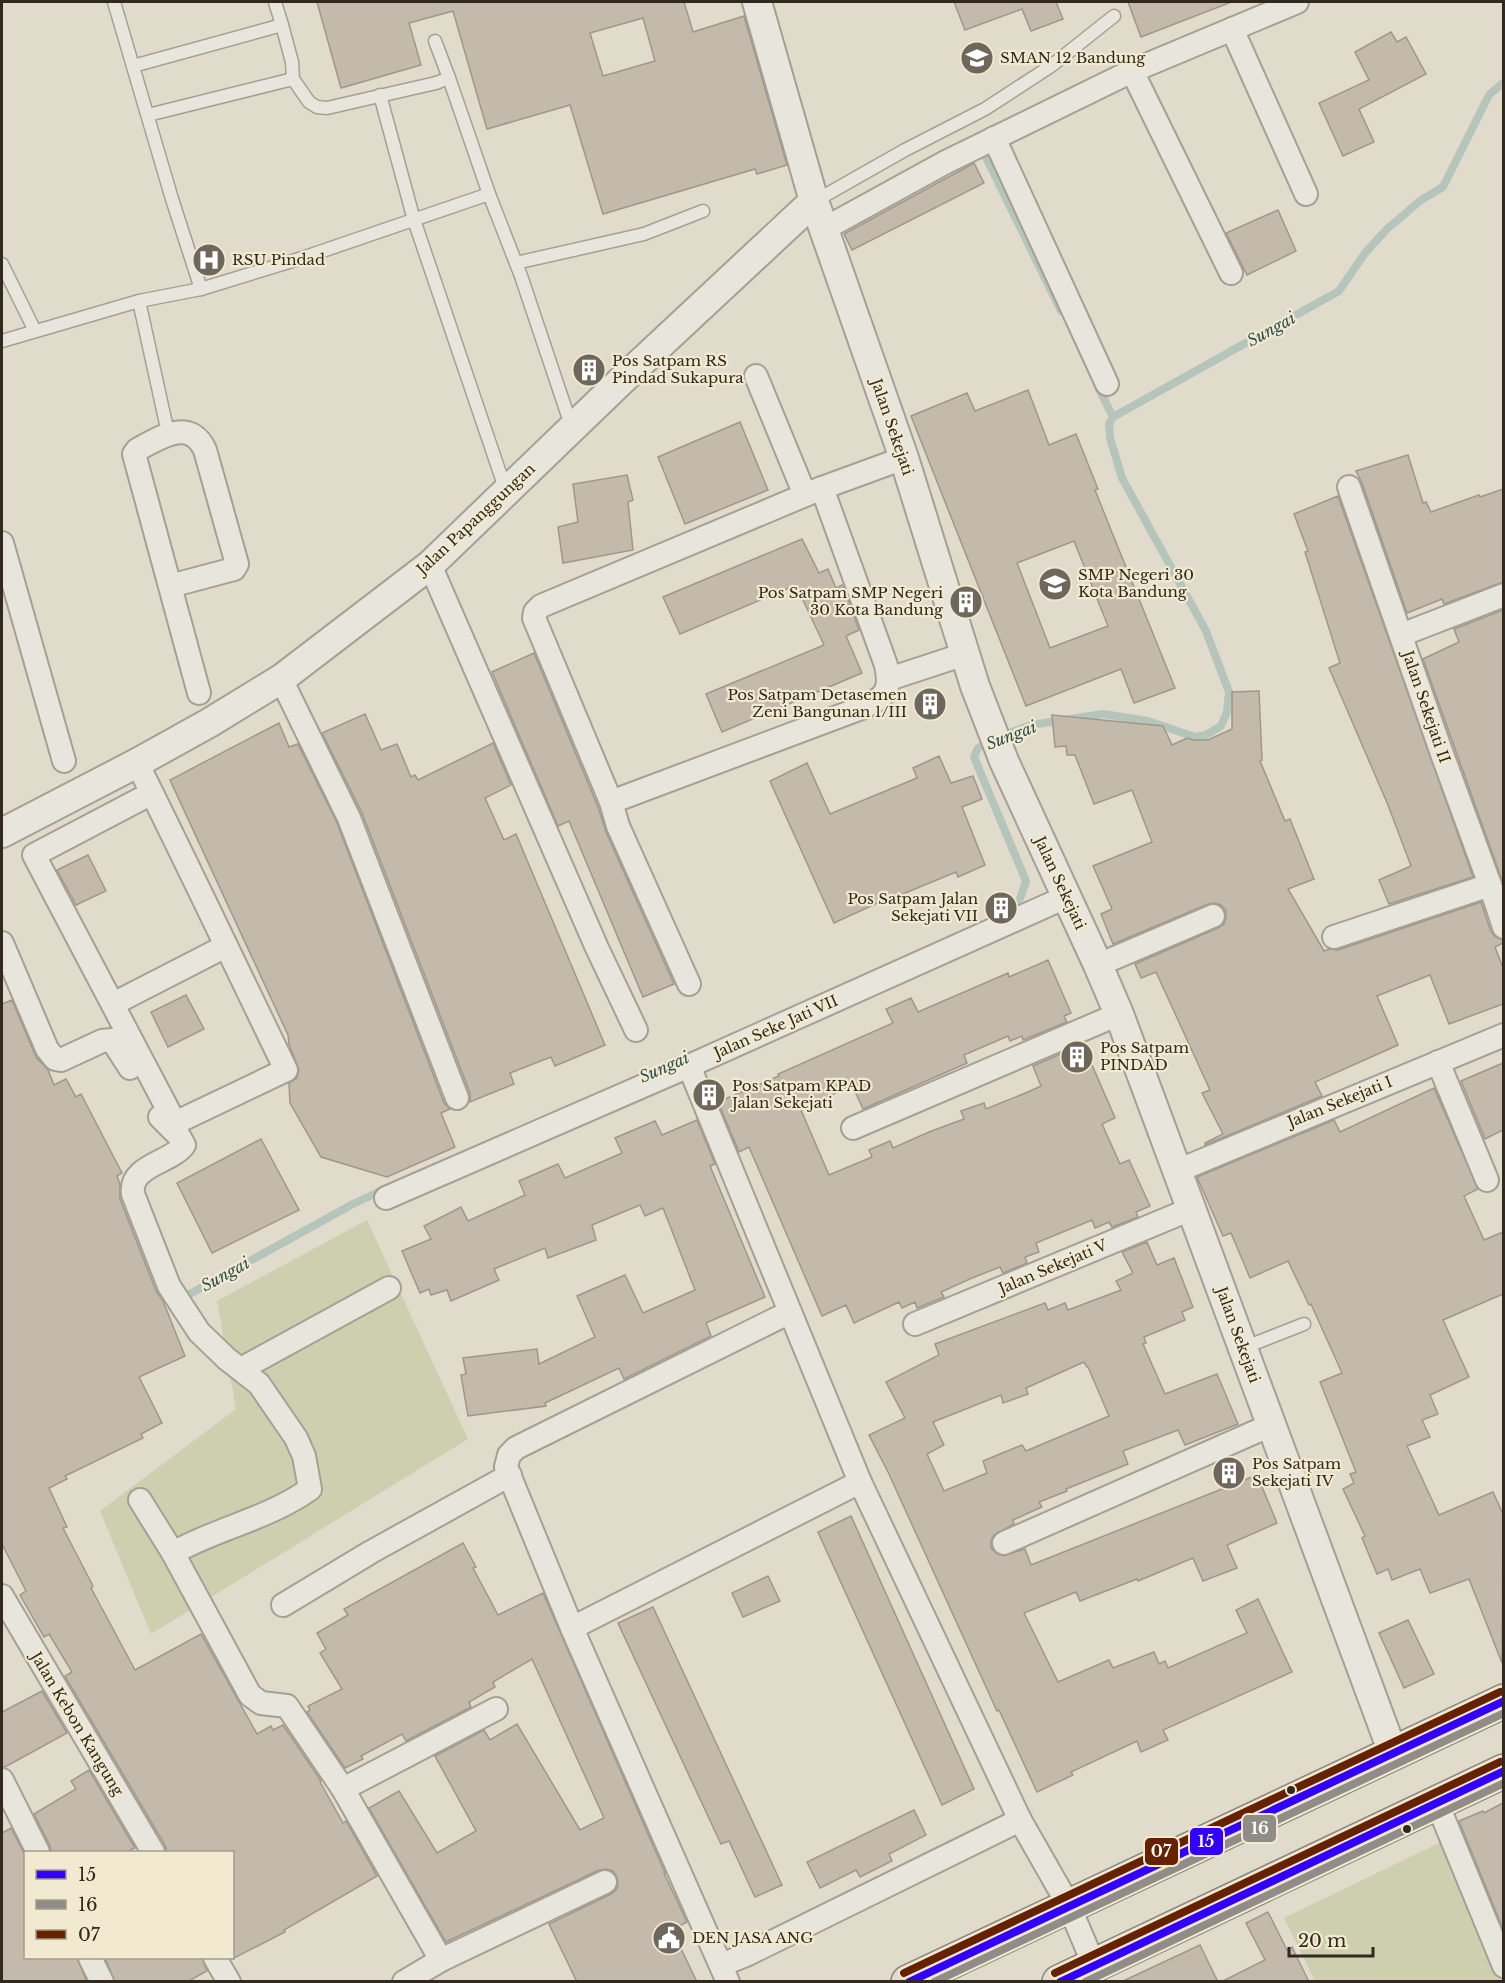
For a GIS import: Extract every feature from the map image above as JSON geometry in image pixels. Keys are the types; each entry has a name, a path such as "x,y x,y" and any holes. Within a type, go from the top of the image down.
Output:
{"main road":[{"path":"908,1982 1503,1701"},
{"path":"1059,1982 1503,1771"}],"street":[{"name":"Jalan Sekejati","path":"757,2 814,201 904,458 975,686 1004,761 1119,1014 1393,1754"},
{"path":"824,229 936,167 1132,71 1297,2"},
{"path":"1232,28 1306,194"},
{"path":"1132,71 1231,273"},
{"path":"994,138 1107,384"},
{"name":"Jalan Papanggungan","path":"2,832 137,763 281,679 430,565 814,201"},
{"path":"611,802 877,702 886,692 889,679 886,665 814,491 756,376"},
{"path":"170,586 234,569 237,561 203,446 191,434 180,432 168,433 137,450 134,454 199,693"},
{"path":"689,984 618,826 611,802 534,618 536,612 542,606 648,560 814,491 904,458"},
{"name":"Jalan Sekejati II","path":"1350,487 1503,927"},
{"path":"2,543 5,571 64,761"},
{"path":"430,565 597,948 636,1030"},
{"path":"1401,635 1503,595"},
{"path":"889,679 965,654"},
{"path":"281,679 350,818 458,1098"},
{"path":"137,763 152,793 286,1070 175,1123 34,855 152,793"},
{"path":"1334,937 1490,885"},
{"name":"Jalan Seke Jati VII","path":"386,1198 689,1066 1066,897"},
{"path":"1098,965 1213,916"},
{"path":"2,942 47,1049 55,1059 61,1060 102,1041 112,1040 150,1104 179,1136 184,1145 180,1150 147,1168 136,1178 132,1186 133,1194 169,1286 199,1332 227,1359 259,1384 296,1438 304,1456 310,1489 268,1513 173,1553"},
{"path":"113,1004 226,946"},
{"path":"853,1128 1119,1014"},
{"name":"Jalan Sekejati I","path":"1177,1171 1503,1035"},
{"path":"1438,1062 1487,1180"},
{"path":"689,1066 860,1482 1020,1820 1069,1906 1094,1965"},
{"name":"Jalan Sekejati V","path":"915,1324 1191,1209"},
{"path":"241,1369 389,1288"},
{"path":"790,1312 516,1448 509,1455 506,1467 572,1628 724,1973 746,1955 1020,1820"},
{"path":"1004,1543 1271,1425"},
{"path":"283,1605 371,1552 510,1475"},
{"path":"572,1628 860,1482"},
{"path":"140,1500 173,1553 250,1695 261,1703 287,1706 342,1789 441,1960"},
{"name":"Jalan Kebon Kangung","path":"2,1596 152,1851"},
{"path":"342,1789 496,1709"},
{"path":"2,1780 38,1851"},
{"path":"1437,1803 1503,1966"},
{"path":"404,1982 441,1960 605,1882"},
{"path":"90,1959 102,1982"},
{"path":"216,1959 229,1982"}],"lane":[{"path":"114,2 201,289"},
{"path":"275,2 292,62 293,79 309,102 317,107 327,108 449,78"},
{"path":"814,201 985,109 1051,66 1114,16"},
{"path":"133,66 282,25"},
{"path":"435,41 516,263 572,429"},
{"path":"148,115 293,79"},
{"path":"380,95 414,220 506,492"},
{"path":"2,340 139,301 201,289 302,258 489,194"},
{"path":"516,263 644,234 703,211"},
{"path":"2,264 35,331"},
{"path":"139,301 168,433"},
{"path":"1243,1348 1304,1324"}],"green space":[{"path":"367,1220 468,1439 151,1634 100,1511 236,1409 217,1301"},
{"path":"1441,1842 1503,1972 1503,1981 1315,1981 1284,1918"}],"building":[{"path":"317,2 684,2 693,32 744,16 787,165 757,174 755,169 603,214 570,105 487,129 453,11 409,23 421,65 341,88","holes":["643,18 655,61 603,76 590,33"]},
{"path":"954,2 1056,2 1063,19 1031,31 1022,9 965,30"},
{"path":"1128,2 1228,2 1229,3 1141,37"},
{"path":"1391,32 1397,42 1406,37 1426,74 1359,109 1374,142 1343,156 1319,103 1369,80 1355,52"},
{"path":"974,163 984,183 852,250 844,234"},
{"path":"1278,210 1296,251 1247,275 1226,233"},
{"name":"SMP Negeri 30 Kota Bandung","path":"1028,390 1049,445 1076,434 1098,489 1095,490 1175,688 1134,703 1121,669 1026,706 911,416 967,393 975,411","holes":["1074,541 1108,626 1050,648 1017,563"]},
{"path":"740,422 768,490 685,524 658,457"},
{"path":"1408,455 1423,503 1426,502 1431,512 1503,489 1503,582 1444,604 1442,599 1407,613 1356,471"},
{"path":"627,475 633,500 628,502 633,550 563,563 558,527 578,522 573,484"},
{"path":"1338,496 1473,877 1389,904 1379,880 1411,866 1388,805 1329,668 1340,663 1305,552 1308,551 1294,514"},
{"path":"802,539 819,573 828,569 836,588 842,585 845,590 859,630 846,636 862,673 722,732 706,694 824,645 796,585 680,634 663,597"},
{"path":"1503,610 1503,883 1423,659 1459,642 1454,629"},
{"path":"534,653 598,807 606,832 674,984 643,997 569,821 558,826 492,672"},
{"path":"1259,691 1262,760 1260,761 1285,821 1290,819 1314,879 1288,889 1324,951 1338,950 1481,902 1491,932 1503,940 1503,943 1495,947 1503,968 1503,1004 1449,1024 1430,975 1377,996 1398,1045 1315,1082 1322,1096 1205,1145 1223,1134 1202,1093 1210,1090 1156,972 1141,978 1135,964 1218,928 1224,924 1226,911 1221,905 1208,904 1113,944 1101,914 1112,909 1093,866 1152,842 1132,790 1094,804 1075,755 1067,755 1066,746 1055,747 1052,715 1163,726 1172,745 1187,738 1208,740 1232,729 1232,692"},
{"path":"365,714 381,750 397,744 411,777 415,775 418,780 493,743 511,785 485,798 504,840 516,834 605,1045 555,1066 551,1057 510,1073 514,1084 470,1102 470,1093 362,813 322,733"},
{"path":"279,723 289,747 298,744 337,823 444,1103 450,1109 441,1113 455,1147 387,1177 321,1157 290,1103 289,1083 297,1078 299,1070 288,1035 170,780"},
{"path":"939,756 951,783 973,776 982,799 962,807 985,865 958,877 956,872 898,896 897,894 834,923 770,781 807,763 830,814 917,778 913,768"},
{"path":"88,855 106,891 76,905 57,870"},
{"path":"1048,960 1071,1013 1064,1016 1067,1022 1023,1040 1022,1036 1010,1041 1008,1036 964,1055 967,1063 863,1109 852,1085 801,1110 829,1175 872,1157 869,1150 890,1141 893,1148 964,1119 961,1111 984,1103 986,1109 1041,1086 1033,1066 1079,1046 1089,1066 1092,1065 1115,1118 1102,1124 1120,1164 1129,1160 1150,1206 1136,1212 1138,1217 1112,1227 1109,1222 1095,1228 1092,1220 1036,1243 1039,1252 1025,1257 1027,1263 1003,1273 1000,1267 972,1278 941,1292 944,1297 917,1308 915,1302 902,1308 899,1302 854,1323 846,1305 822,1316 749,1147 739,1152 718,1102 893,1023 886,1009 911,998 918,1012 1008,973 1009,977"},
{"path":"186,995 204,1029 168,1047 151,1012"},
{"path":"12,1000 36,1057 48,1070 54,1085 66,1079 76,1097 81,1094 122,1173 117,1176 120,1184 120,1199 156,1291 163,1301 185,1356 139,1377 162,1423 141,1434 143,1438 65,1476 67,1479 49,1488 67,1527 63,1528 93,1586 91,1588 135,1670 201,1634 257,1734 271,1726 273,1730 283,1725 321,1781 343,1823 346,1821 377,1876 284,1930 285,1932 234,1958 234,1851 167,1851 66,1678 65,1676 72,1672 49,1634 44,1637 20,1595 26,1591 2,1544 2,1004"},
{"path":"1503,1063 1503,1130 1485,1139 1461,1081"},
{"path":"1434,1088 1478,1189 1464,1196 1484,1240 1503,1232 1503,1294 1443,1320 1469,1377 1430,1395 1438,1414 1422,1420 1430,1437 1407,1446 1439,1515 1493,1492 1503,1514 1502,1663 1469,1579 1430,1593 1420,1569 1392,1580 1388,1569 1377,1574 1362,1538 1365,1536 1343,1489 1354,1483 1350,1474 1356,1472 1320,1382 1342,1373 1311,1304 1309,1305 1288,1261 1250,1278 1231,1233 1223,1236 1197,1177 1334,1120 1340,1132"},
{"path":"697,1120 715,1164 710,1166 765,1297 706,1323 711,1336 624,1379 619,1368 545,1403 546,1406 468,1416 461,1375 466,1374 463,1358 537,1349 539,1364 595,1337 577,1296 625,1275 643,1313 695,1290 663,1208 645,1216 640,1205 592,1225 596,1240 548,1258 545,1248 494,1269 499,1280 451,1301 447,1290 431,1295 429,1289 420,1293 402,1251 431,1239 424,1226 461,1207 468,1221 525,1195 519,1181 558,1164 565,1178 622,1153 615,1138 655,1121 662,1135"},
{"path":"261,1139 299,1210 212,1253 177,1183"},
{"path":"1147,1242 1157,1265 1174,1258 1193,1307 1182,1312 1185,1320 1144,1337 1146,1343 1143,1344 1165,1394 1217,1374 1238,1424 1185,1445 1178,1430 1123,1451 1128,1464 1039,1502 1042,1507 1013,1520 1014,1524 994,1535 991,1548 1003,1556 1025,1549 1031,1565 1257,1475 1277,1523 1227,1545 1237,1568 1203,1581 1193,1558 1138,1581 1137,1579 1080,1601 1076,1592 1024,1613 1058,1682 1109,1660 1113,1668 1154,1652 1159,1664 1165,1661 1168,1668 1247,1633 1236,1610 1258,1599 1292,1672 1163,1730 1168,1740 1141,1752 1137,1741 1071,1772 1073,1775 1037,1792 869,1435 905,1418 886,1382 939,1355 935,1344 1045,1303 1048,1310 1065,1303 1068,1310 1121,1290 1116,1281 1133,1273 1122,1252","holes":["1084,1362 1109,1416 1026,1451 1022,1445 983,1461 987,1473 944,1491 927,1454 944,1445 933,1422 1001,1395 1003,1403 1028,1394 1026,1388"]},
{"path":"851,1516 974,1789 942,1805 818,1532"},
{"path":"463,1543 476,1567 473,1568 498,1615 543,1593 687,1922 672,1930 697,1982 577,1982 549,1924 616,1890 617,1877 613,1871 607,1869 599,1870 446,1942 369,1808 399,1791 437,1853 476,1831 435,1756 484,1730 490,1740 517,1724 580,1830 604,1818 532,1659 493,1682 495,1687 469,1702 471,1707 406,1741 402,1734 361,1756 363,1759 345,1768 307,1712 310,1710 308,1706 342,1689 320,1653 326,1649 317,1633 348,1615 344,1609"},
{"path":"768,1576 780,1601 743,1617 732,1593"},
{"path":"653,1607 782,1885 755,1897 729,1841 721,1844 618,1623"},
{"path":"1408,1620 1434,1674 1404,1688 1379,1633"},
{"path":"42,1691 67,1733 2,1767 2,1712"},
{"path":"89,1770 135,1848 129,1851 51,1851 34,1814 76,1789 71,1781"},
{"path":"1503,1803 1503,1929 1459,1821 1483,1811 1484,1813"},
{"path":"914,1810 926,1835 889,1854 892,1861 860,1877 856,1870 820,1888 807,1862"},
{"path":"11,1828 24,1853 24,1959 77,1959 87,1982 2,1982 2,1833"},
{"path":"1268,1912 1287,1950 1292,1947 1309,1982 1221,1982 1265,1960 1246,1923"},
{"path":"1200,1945 1218,1982 1121,1982"},
{"path":"105,1959 202,1959 207,1971 187,1982 115,1982"}],"waterway":[{"name":"Sungai","path":"1009,914 1018,903 1026,881 974,757 978,748 1031,725 1103,714 1148,721 1195,737 1206,735 1221,726 1227,712 1229,692 1206,631 1122,478 1110,438 1109,424 1113,417 1339,291 1365,253 1387,229 1421,200 1443,187 1489,95 1504,82"},
{"path":"983,151 1061,311"},
{"path":"1097,385 1113,417"},
{"name":"Sungai","path":"188,1295 353,1204 385,1189"}],"transit line":[{"name":"07","path":"904,1973 1500,1692"},
{"name":"15","path":"909,1982 1504,1701"},
{"name":"16","path":"934,1982 1504,1713"},
{"name":"07","path":"1055,1973 1500,1762"},
{"name":"15","path":"1060,1982 1504,1771"},
{"name":"16","path":"1085,1982 1504,1783"}],"place":[{"name":"SMAN 12 Bandung","path":"977,58"},
{"name":"RSU Pindad","path":"209,260"},
{"name":"Pos Satpam RS Pindad Sukapura","path":"589,370"},
{"name":"SMP Negeri 30 Kota Bandung","path":"1055,584"},
{"name":"Pos Satpam SMP Negeri 30 Kota Bandung","path":"966,602"},
{"name":"Pos Satpam Detasemen Zeni Bangunan 1/III","path":"930,704"},
{"name":"Pos Satpam Jalan Sekejati VII","path":"1001,908"},
{"name":"Pos Satpam PINDAD","path":"1077,1057"},
{"name":"Pos Satpam KPAD Jalan Sekejati","path":"709,1095"},
{"name":"Pos Satpam Sekejati IV","path":"1229,1473"},
{"name":"DEN JASA ANG","path":"669,1938"}]}
